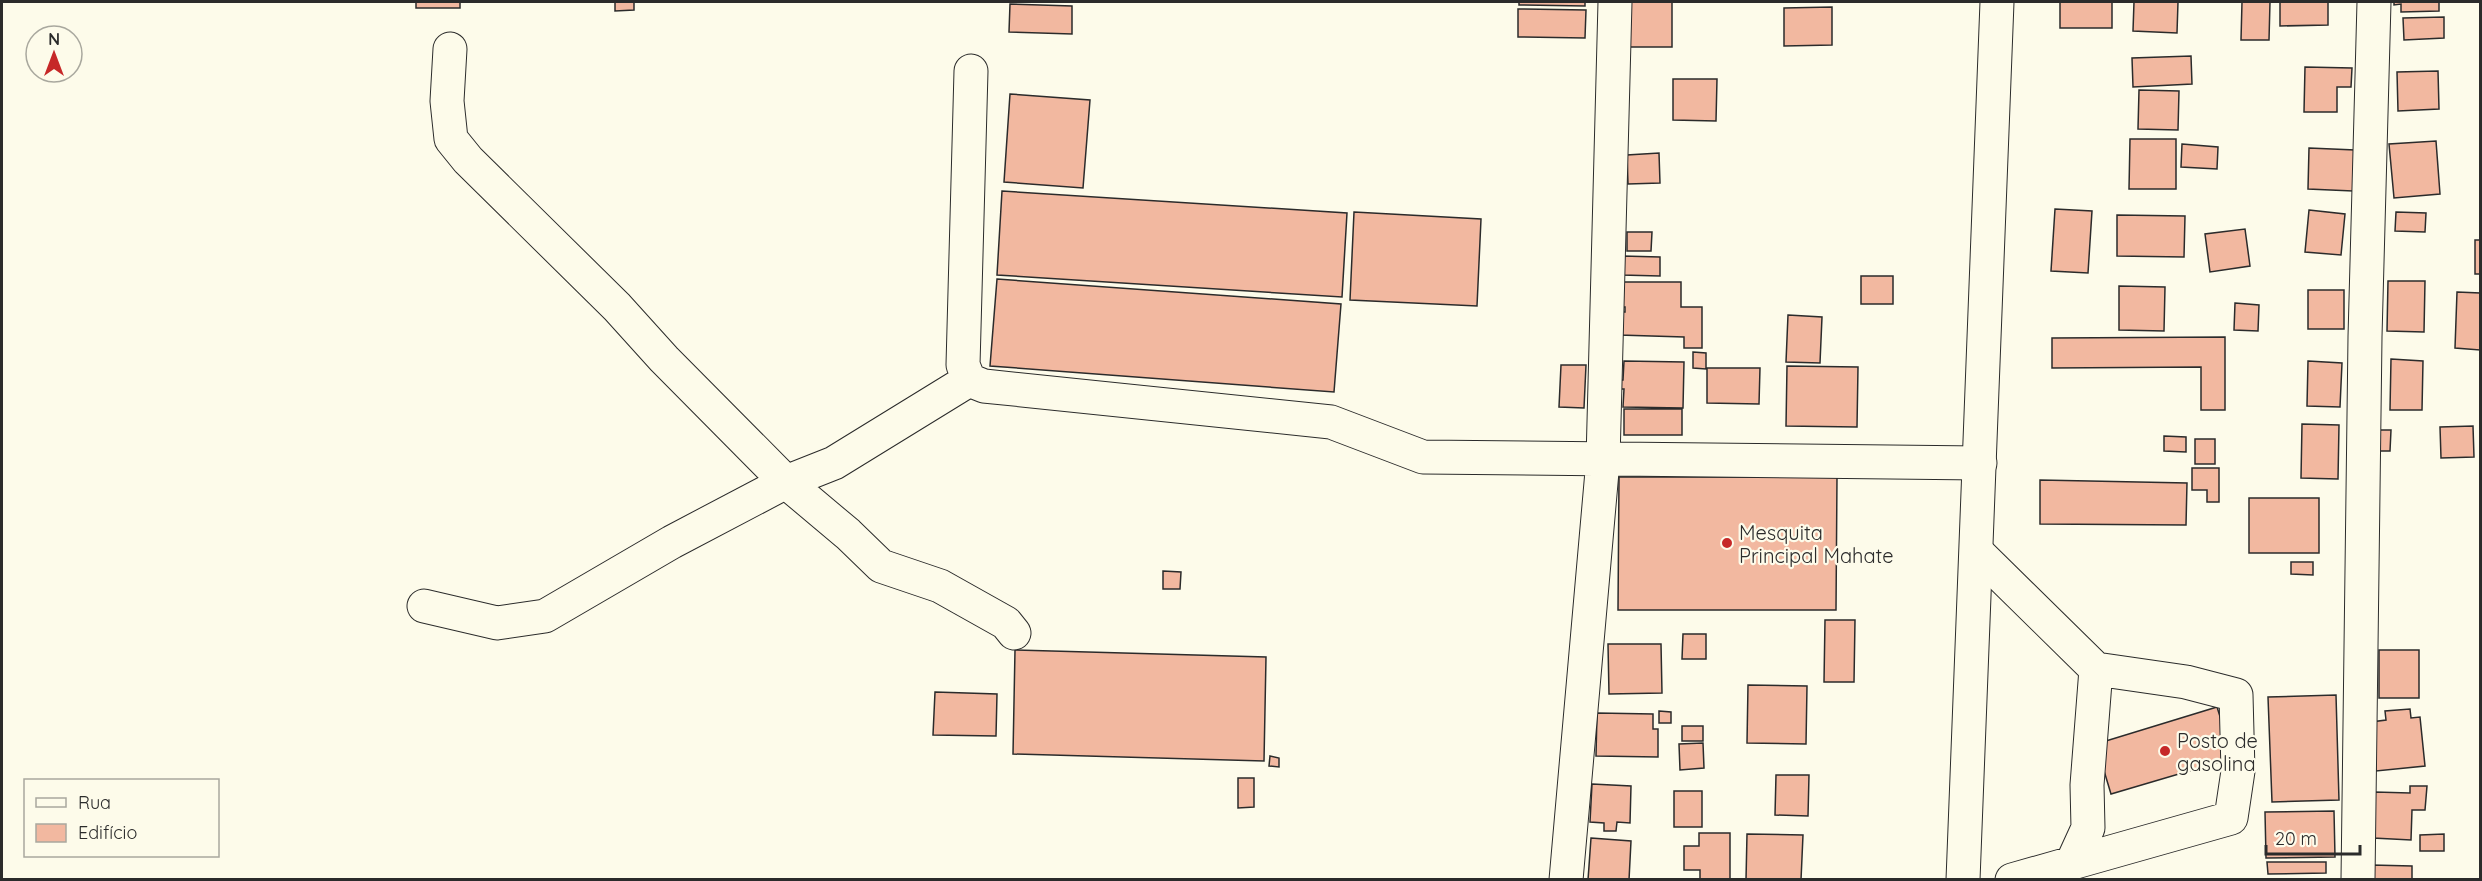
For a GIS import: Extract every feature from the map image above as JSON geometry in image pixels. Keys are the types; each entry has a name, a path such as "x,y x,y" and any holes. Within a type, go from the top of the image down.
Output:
{"main road":[{"path":"1566,879 1603,460 1615,2"},
{"path":"1963,879 1997,2"},
{"path":"2358,879 2365,337 2374,2"},
{"path":"450,49 447,101 451,139 468,160 617,307 664,359 786,482 848,534 881,566 940,586 1006,623 1014,633"},
{"path":"969,381 963,365 971,71"},
{"path":"423,606 497,623 545,616 672,542 786,482 834,463 969,381 984,386 1331,422 1423,457 1980,463"},
{"path":"1977,552 2096,669 2186,682 2236,695 2238,771 2231,818 2012,879"},
{"path":"2072,863 2088,828 2087,785 2096,669"}],"building":[{"path":"416,2 460,2 460,8 416,8"},
{"path":"615,2 634,2 634,10 615,11"},
{"path":"1519,2 1585,2 1585,6 1519,5"},
{"path":"1629,2 1672,2 1672,47 1629,47"},
{"path":"2060,2 2112,2 2112,28 2060,28"},
{"path":"2134,2 2178,2 2177,33 2133,31"},
{"path":"2242,2 2270,2 2269,40 2241,40"},
{"path":"2280,2 2328,2 2328,25 2280,26"},
{"path":"2394,2 2439,2 2439,11 2401,12 2401,4 2394,5"},
{"path":"1010,4 1072,6 1072,34 1009,32"},
{"path":"1832,7 1832,45 1784,46 1784,8"},
{"path":"1518,9 1586,10 1585,38 1518,37"},
{"path":"2444,17 2444,38 2404,40 2403,18"},
{"path":"2191,56 2192,84 2133,87 2132,58"},
{"path":"2305,67 2352,68 2351,87 2337,87 2337,112 2304,112"},
{"path":"2438,71 2439,109 2398,111 2397,72"},
{"path":"1673,79 1717,79 1716,121 1673,120"},
{"path":"2139,90 2179,91 2178,130 2138,129"},
{"path":"1010,94 1090,100 1083,188 1004,182"},
{"path":"2130,139 2176,139 2176,189 2129,189"},
{"path":"2436,141 2440,194 2394,198 2389,144"},
{"path":"2182,144 2218,147 2217,169 2181,167"},
{"path":"2309,148 2355,150 2353,191 2308,189"},
{"path":"1659,153 1660,183 1628,184 1627,155"},
{"path":"1002,191 1347,213 1342,297 997,275"},
{"path":"2055,209 2092,211 2088,273 2051,271"},
{"path":"2309,210 2345,214 2341,255 2305,252"},
{"path":"1354,212 1481,219 1477,306 1350,300"},
{"path":"2396,212 2426,213 2425,232 2395,231"},
{"path":"2117,215 2185,216 2184,257 2117,256"},
{"path":"2245,229 2250,266 2210,272 2205,234"},
{"path":"1627,232 1652,232 1651,251 1627,251"},
{"path":"2475,240 2480,240 2480,274 2475,274"},
{"path":"1622,256 1660,257 1660,276 1621,275"},
{"path":"1861,276 1893,276 1893,304 1861,304"},
{"path":"997,279 1341,304 1334,392 990,366"},
{"path":"2388,281 2425,281 2424,332 2387,331"},
{"path":"1620,282 1681,282 1681,307 1702,307 1702,348 1684,348 1684,337 1619,335 1619,312 1625,312 1625,307 1620,307"},
{"path":"2119,286 2165,287 2164,331 2119,330"},
{"path":"2308,290 2344,290 2344,329 2308,329"},
{"path":"2457,292 2480,293 2480,350 2455,348"},
{"path":"2235,303 2259,305 2258,331 2234,330"},
{"path":"1788,315 1822,317 1820,363 1786,362"},
{"path":"2225,337 2225,410 2201,410 2201,367 2052,368 2052,338"},
{"path":"1693,352 1706,353 1706,369 1693,368"},
{"path":"2391,359 2423,361 2422,410 2390,410"},
{"path":"1624,361 1684,362 1683,408 1623,407 1624,389 1619,389 1619,380 1623,380"},
{"path":"2308,361 2342,363 2340,407 2307,406"},
{"path":"1561,365 1586,365 1584,408 1559,407"},
{"path":"1787,366 1858,367 1857,427 1786,426"},
{"path":"1707,368 1760,368 1759,404 1707,403"},
{"path":"1624,409 1682,409 1682,435 1624,435"},
{"path":"2302,424 2339,425 2338,479 2301,478"},
{"path":"2473,426 2474,457 2441,458 2440,427"},
{"path":"2375,430 2391,430 2390,451 2375,451"},
{"path":"2164,436 2186,437 2186,452 2164,451"},
{"path":"2195,439 2215,439 2215,464 2195,464"},
{"path":"2192,468 2219,468 2219,502 2207,502 2207,490 2192,490"},
{"name":"Mesquita Principal Mahate","path":"1619,477 1837,477 1836,610 1618,610"},
{"path":"2040,480 2187,483 2186,525 2040,524"},
{"path":"2249,498 2319,498 2319,553 2249,553"},
{"path":"2291,562 2313,562 2313,575 2291,574"},
{"path":"1163,571 1181,572 1180,589 1163,589"},
{"path":"1825,620 1855,620 1854,682 1824,682"},
{"path":"1683,634 1706,634 1706,659 1682,659"},
{"path":"1608,644 1661,644 1662,693 1609,694"},
{"path":"1015,650 1266,657 1264,761 1013,754"},
{"path":"2379,650 2419,650 2419,698 2379,698"},
{"path":"1748,685 1807,686 1806,744 1747,743"},
{"path":"935,692 997,694 996,736 933,735"},
{"path":"2336,695 2339,800 2272,802 2268,697"},
{"name":"Posto de gasolina","path":"2217,707 2233,758 2111,794 2096,744"},
{"path":"2410,709 2411,718 2420,717 2425,766 2376,771 2371,722 2386,720 2385,711"},
{"path":"1659,711 1671,712 1671,723 1659,723"},
{"path":"1597,713 1653,714 1653,729 1658,729 1658,757 1596,756"},
{"path":"1682,726 1703,726 1703,741 1682,741"},
{"path":"1703,743 1704,768 1680,770 1679,744"},
{"path":"1270,756 1279,758 1279,767 1269,766"},
{"path":"1776,775 1809,775 1808,816 1775,815"},
{"path":"1238,778 1254,778 1254,807 1238,808"},
{"path":"1592,784 1631,786 1630,823 1617,822 1616,831 1604,831 1604,823 1590,822"},
{"path":"2410,786 2427,786 2425,810 2412,810 2411,840 2373,838 2375,792 2410,793"},
{"path":"1674,791 1702,791 1702,827 1674,827"},
{"path":"2334,811 2335,857 2266,858 2265,812"},
{"path":"1699,833 1730,833 1730,880 1700,880 1700,870 1684,870 1684,846 1699,846"},
{"path":"1747,834 1803,835 1801,880 1746,880"},
{"path":"2444,834 2444,851 2420,851 2420,835"},
{"path":"1591,838 1631,841 1629,880 1588,880"},
{"path":"2267,862 2326,862 2326,873 2268,874"},
{"path":"2371,865 2412,866 2412,880 2370,880"}],"place":[{"name":"Mesquita Principal Mahate","path":"1727,543"},
{"name":"Posto de gasolina","path":"2165,751"}]}
